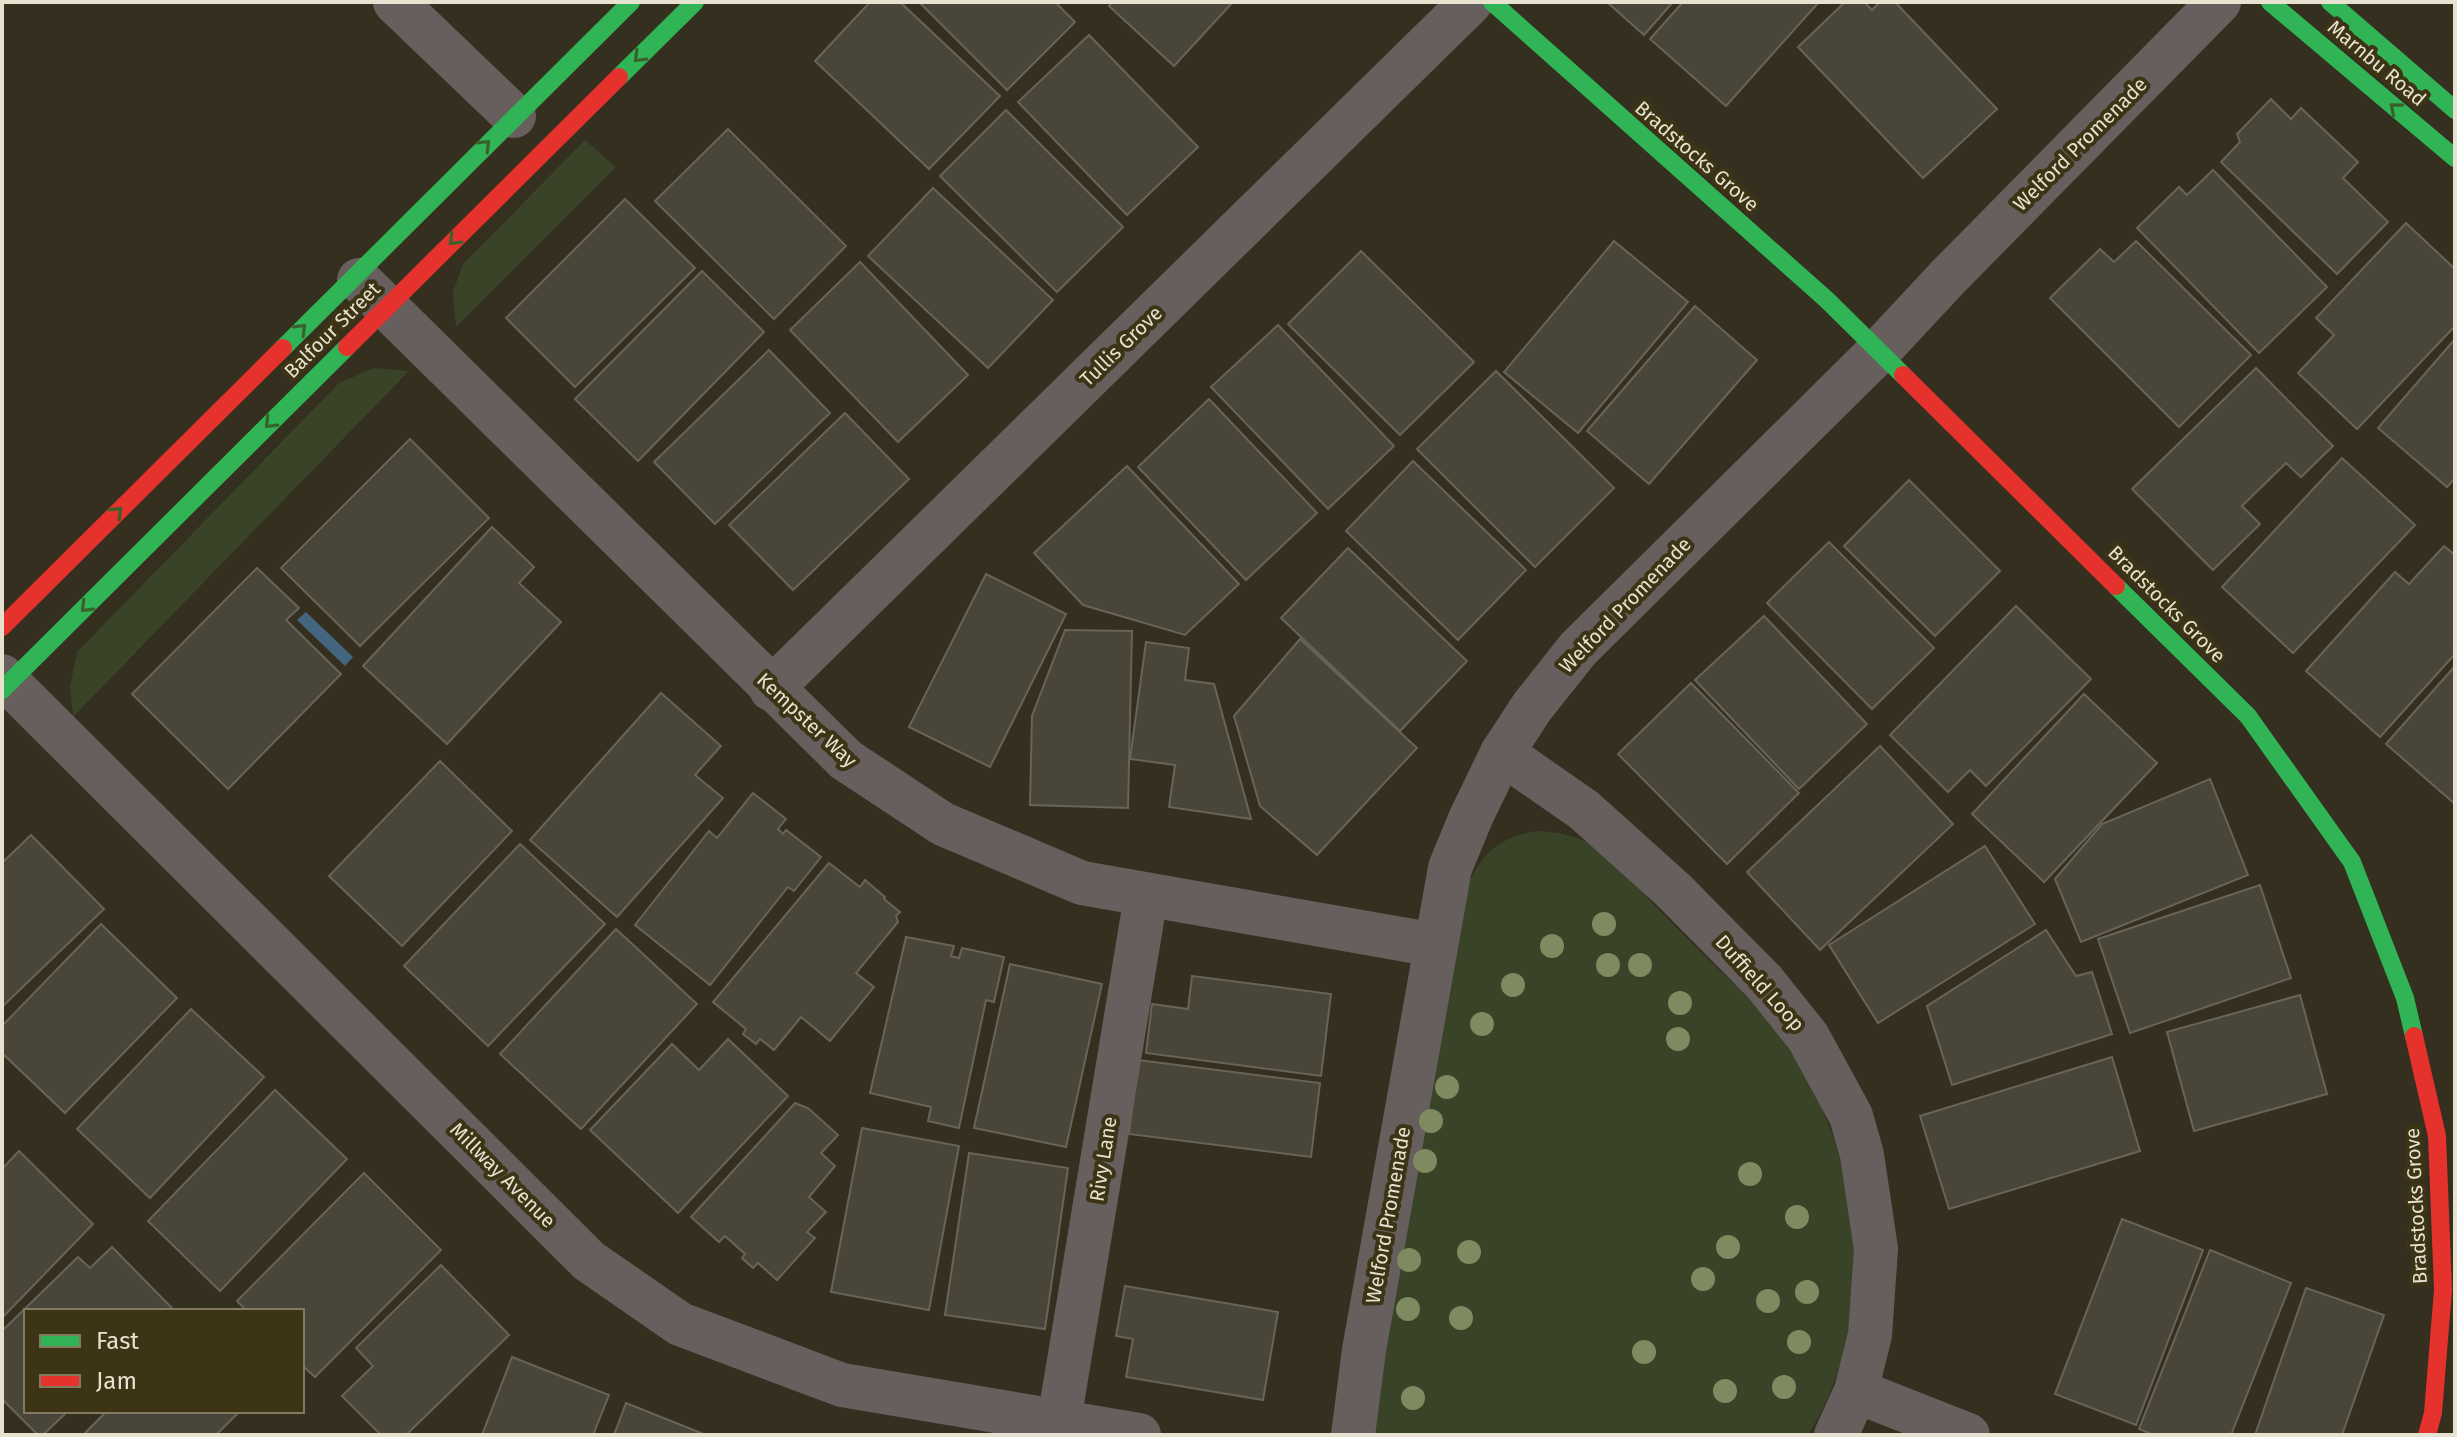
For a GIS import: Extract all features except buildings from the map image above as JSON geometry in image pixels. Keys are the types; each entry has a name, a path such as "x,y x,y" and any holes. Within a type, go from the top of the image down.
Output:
{"street":[{"path":"395,2 514,116"},
{"name":"Balfour Street","path":"2,627 631,2"},
{"name":"Balfour Street","path":"4,683 695,2"},
{"name":"Tullis Grove","path":"771,689 1471,2"},
{"name":"Bradstocks Grove","path":"1492,2 1880,350 2248,716 2352,862 2405,998 2446,1135 2443,1290 2433,1413 2427,1435"},
{"name":"Welford Promenade","path":"1353,1435 1364,1350 1450,868 1502,753 1532,707 1578,649 1880,350 2219,2"},
{"name":"Marnbu Road","path":"2270,2 2455,158"},
{"name":"Marnbu Road","path":"2330,2 2455,110"},
{"name":"Kempster Way","path":"355,276 846,760 943,824 1082,883 1435,945"},
{"name":"Millway Avenue","path":"4,683 589,1261 680,1324 842,1385 1139,1435"},
{"name":"Duffield Loop","path":"1502,753 1584,810 1710,927 1783,1005 1808,1037 1851,1116 1862,1155 1876,1249 1870,1335 1856,1391 1836,1435"},
{"name":"Rivy Lane","path":"1059,1421 1146,896"},
{"path":"1856,1391 1968,1435"}],"green space":[{"path":"585,140 616,167 456,327 453,292 463,264"},
{"path":"374,368 409,371 73,717 70,687 77,652 339,383"},
{"path":"1536,831 1575,837 1609,858 1716,967 1761,1008 1794,1054 1821,1105 1840,1159 1852,1215 1855,1272 1849,1329 1834,1383 1808,1435 1368,1435 1466,890 1478,867 1492,850 1510,839"}],"water":[{"path":"306,612 353,657 345,666 297,620"}],"traffic: fast":[{"path":"283,348 631,2"},
{"path":"619,77 695,2"},
{"path":"1492,2 1827,300 1903,375"},
{"path":"2270,2 2455,158"},
{"path":"2330,2 2455,110"},
{"path":"2,690 347,347"},
{"path":"2116,586 2248,716 2352,862 2405,998 2414,1036"}],"traffic: jam":[{"path":"347,347 619,77"},
{"path":"2,627 283,348"},
{"path":"1903,375 2116,586"},
{"path":"2414,1036 2437,1136 2443,1290 2433,1413 2427,1435"}]}
